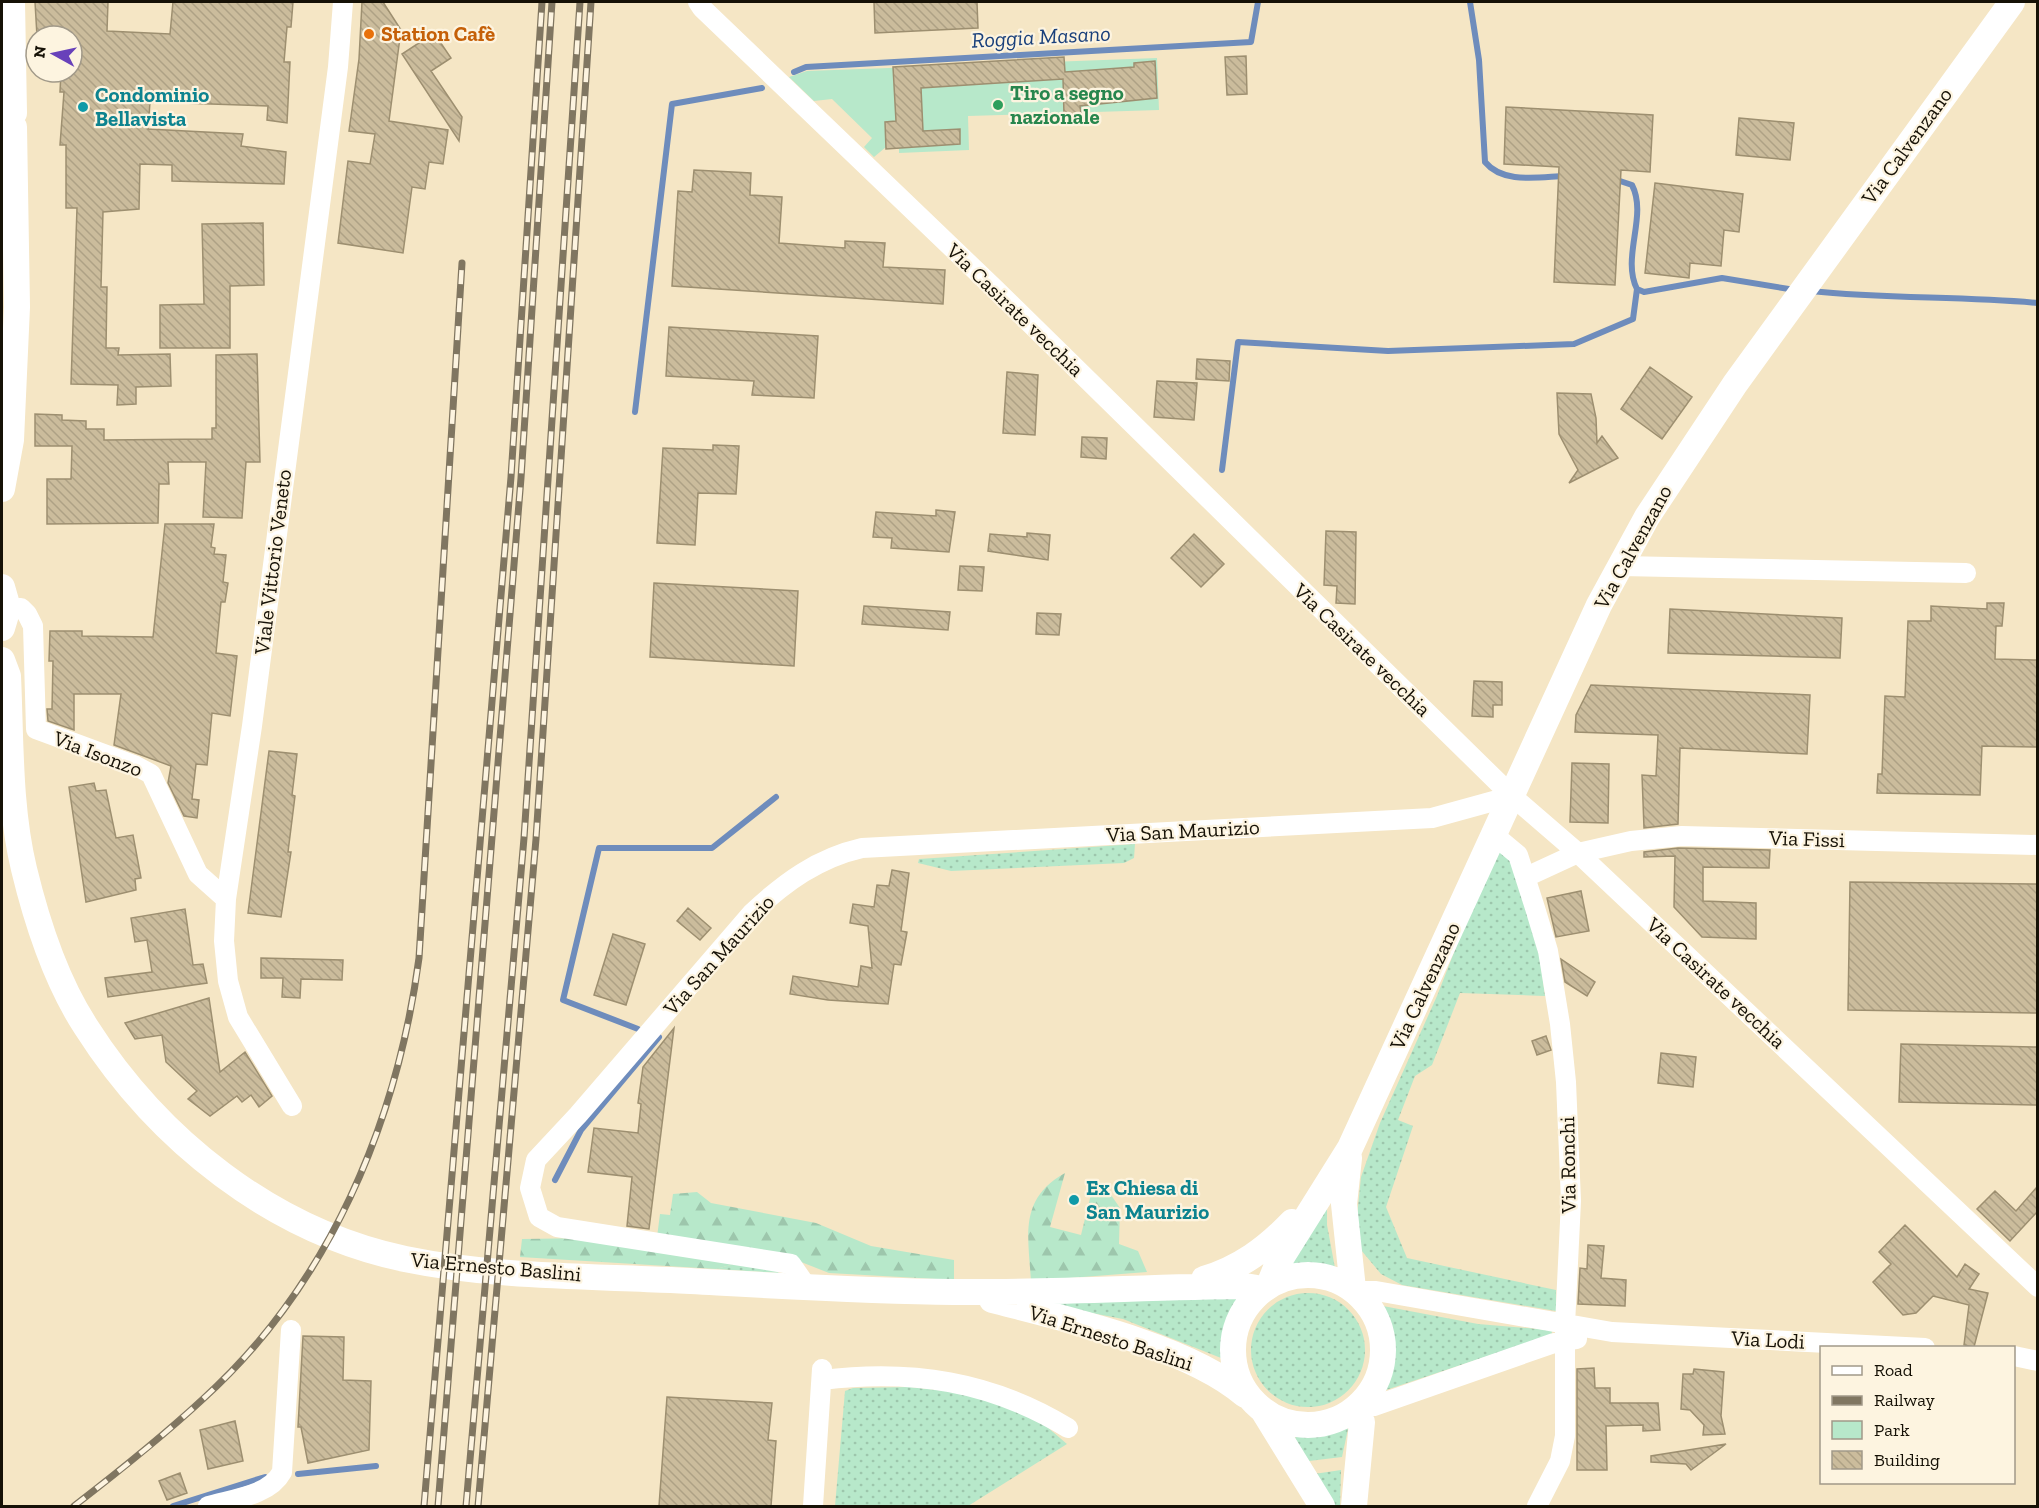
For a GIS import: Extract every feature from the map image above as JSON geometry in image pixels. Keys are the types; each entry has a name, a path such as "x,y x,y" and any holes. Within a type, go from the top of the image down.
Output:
{"main road":[{"path":"3,477 11,440 7,380 17,307 12,2"},
{"name":"Via Calvenzano","path":"1266,1287 1278,1263 1350,1148 1599,605 1647,517 1707,424 2012,2"},
{"path":"2,79 9,91 14,120 8,147 2,157"},
{"path":"2,274 17,307"},
{"name":"Via Ernesto Baslini","path":"4,669 14,812 24,869 57,971 75,1007 131,1090 168,1129 206,1163 280,1213 358,1247 404,1259 511,1272 807,1287 960,1292 1180,1286 1266,1287"},
{"name":"Via Calvenzano","path":"1350,1148 1344,1204 1354,1290"},
{"path":"1180,1286 1230,1271 1255,1256 1328,1185"},
{"path":"1259,1407 1286,1422 1309,1425 1333,1421 1357,1407 1375,1385 1383,1352 1377,1318 1354,1290 1337,1280 1311,1275 1285,1278 1266,1287 1246,1307 1239,1319 1233,1344 1235,1369 1246,1392 1259,1407 1322,1506"},
{"name":"Via Ernesto Baslini","path":"960,1292 1069,1319 1146,1345 1227,1379 1259,1407"},
{"path":"1354,1506 1362,1422 1357,1407"}],"street":[{"name":"Viale Vittorio Veneto","path":"292,1106 238,1017 228,981 224,941 226,899 252,726 338,67 343,2"},
{"name":"Via Casirate vecchia","path":"698,2 1512,796 1578,853 2037,1287"},
{"path":"1621,566 1966,573"},
{"name":"Via Isonzo","path":"4,607 21,608 27,614 33,627 36,729 136,766 151,774 198,874 226,899"},
{"name":"Via San Maurizio","path":"807,1287 791,1264 557,1227 539,1217 530,1188 536,1160 578,1115 753,913 784,885 808,868 837,854 862,848 1432,818 1512,796"},
{"name":"Via Ronchi","path":"1494,835 1518,855 1548,951 1560,1023 1566,1082 1570,1201 1565,1333 1565,1436 1560,1461 1537,1506"},
{"name":"Via Fissi","path":"1526,877 1578,853 1631,841 1682,836 2037,845"},
{"name":"Via Lodi","path":"1354,1290 1376,1292 1565,1333 1612,1332 1904,1346"},
{"path":"208,1506 266,1489 276,1482 282,1472 291,1330"},
{"name":"Via Lodi","path":"1357,1407 1374,1406 1565,1333"},
{"path":"2015,1356 2037,1360"},
{"path":"813,1506 822,1373 848,1377 907,1377 959,1384 1000,1393 1034,1407 1068,1428"}],"green space":[{"name":"Tiro a segno nazionale","path":"1157,58 1159,110 968,116 969,150 899,153 899,149 886,149 886,147 874,157 864,147 872,138 832,99 814,101 789,77 807,71"},
{"path":"1135,844 1134,858 1124,863 951,871 918,863 919,859"},
{"path":"1500,852 1509,854 1539,951 1545,996 1460,993 1432,1065 1415,1076 1398,1120 1413,1126 1386,1207 1407,1258 1556,1290 1556,1311 1402,1285 1381,1274 1361,1250 1357,1217 1361,1177 1380,1123 1437,996 1490,860"},
{"path":"1065,1173 1050,1227 1081,1235 1092,1190 1111,1195 1120,1208 1119,1244 1138,1251 1147,1272 1031,1281 1028,1233 1033,1206 1050,1183"},
{"path":"697,1192 711,1203 816,1223 871,1246 954,1260 954,1280 829,1273 791,1258 768,1255 716,1269 520,1257 522,1239 657,1237 660,1214 670,1215 673,1194"},
{"path":"1327,1206 1327,1225 1335,1268 1284,1266"},
{"path":"738,1263 774,1269 779,1273 716,1269"},
{"path":"1308,1293 1330,1297 1348,1310 1361,1328 1365,1350 1361,1372 1348,1390 1330,1403 1308,1407 1286,1403 1268,1390 1255,1372 1251,1350 1255,1328 1268,1310 1286,1297"},
{"path":"1239,1298 1227,1322 1221,1358 1123,1319 1039,1303"},
{"path":"1383,1306 1478,1324 1551,1330 1552,1332 1551,1335 1386,1390 1384,1385 1392,1349 1392,1337"},
{"path":"910,1387 974,1394 1039,1420 1067,1444 968,1506 835,1506 845,1391 853,1388"},
{"path":"1346,1427 1348,1429 1342,1457 1309,1461 1295,1440 1296,1434 1318,1435"},
{"path":"1341,1470 1340,1506 1332,1506 1314,1474"}],"building":[{"path":"35,2 108,2 107,31 170,34 173,2 293,2 291,27 287,27 284,62 290,62 287,123 267,120 268,106 150,102 148,129 243,134 241,146 286,152 284,184 172,181 172,165 140,164 139,209 103,212 101,287 107,287 106,348 119,348 118,355 170,354 171,386 136,387 136,404 117,405 118,385 71,384 77,208 66,208 66,145 60,145 64,92 60,92 60,84 84,84 84,24 36,24"},
{"path":"362,2 383,2 401,30 389,121 448,130 443,164 429,162 425,189 412,187 403,253 338,243 348,161 370,164 375,134 349,131 359,59"},
{"path":"874,2 977,2 978,28 875,33"},
{"path":"434,33 451,58 431,71 462,117 459,141 402,54"},
{"path":"1246,56 1247,94 1227,95 1225,57"},
{"path":"1064,57 1065,72 1134,67 1134,63 1155,61 1157,98 1080,106 1081,114 1064,115 1063,79 921,88 923,131 960,129 960,144 886,149 885,122 896,121 893,67"},
{"path":"1506,107 1653,115 1650,172 1621,170 1615,285 1554,282 1559,167 1504,164"},
{"path":"1739,118 1794,123 1790,160 1736,155"},
{"path":"694,170 751,173 750,195 782,197 779,243 845,248 845,241 885,243 883,267 945,270 943,304 672,286 678,191 692,192"},
{"path":"1655,183 1743,194 1739,232 1724,230 1721,266 1690,263 1689,278 1645,273"},
{"path":"263,223 264,285 230,286 230,348 160,348 160,305 204,304 202,224"},
{"path":"669,327 818,336 814,398 752,395 754,381 666,376"},
{"path":"257,354 260,462 246,462 242,518 203,517 206,462 168,462 169,484 159,484 158,523 47,524 47,479 71,479 72,446 35,446 35,414 62,415 62,420 86,421 86,429 104,429 104,440 212,439 212,428 216,428 216,355"},
{"path":"1197,359 1230,361 1229,381 1196,379"},
{"path":"1650,367 1692,397 1662,439 1621,409"},
{"path":"1007,372 1038,375 1035,435 1003,433"},
{"path":"1157,381 1197,383 1194,420 1154,417"},
{"path":"1557,393 1591,394 1596,418 1597,443 1602,436 1618,458 1569,483 1578,470 1559,434"},
{"path":"1082,437 1107,438 1106,459 1081,457"},
{"path":"713,445 739,446 736,494 698,493 695,545 657,543 663,448 713,450"},
{"path":"936,510 955,512 949,552 891,548 892,538 873,537 876,512 936,516"},
{"path":"165,524 214,524 211,547 215,548 214,554 226,555 223,582 228,583 225,602 221,602 216,653 237,656 230,716 212,713 207,765 196,764 192,799 199,800 197,818 184,816 168,783 171,766 114,745 121,694 74,694 74,730 48,721 47,709 52,709 53,661 49,661 50,631 82,631 82,636 153,637"},
{"path":"1326,531 1356,532 1355,604 1336,603 1337,586 1324,585"},
{"path":"1027,533 1050,535 1048,560 988,551 990,534 1027,537"},
{"path":"1194,534 1224,564 1201,587 1171,558"},
{"path":"960,566 984,567 982,591 958,590"},
{"path":"654,583 798,591 794,666 650,657"},
{"path":"1987,603 2004,603 2002,626 1996,626 1995,659 2037,660 2037,747 1982,746 1980,795 1877,793 1878,774 1882,774 1885,696 1905,697 1908,621 1931,621 1931,606 1987,609"},
{"path":"864,606 950,612 948,630 862,624"},
{"path":"1670,609 1842,618 1840,658 1668,653"},
{"path":"1037,613 1061,614 1059,635 1036,634"},
{"path":"1474,681 1502,682 1502,705 1493,705 1493,717 1472,716"},
{"path":"1591,685 1810,695 1807,754 1680,748 1678,824 1644,828 1642,775 1656,776 1658,735 1575,732 1576,715"},
{"path":"269,751 297,754 292,795 295,796 288,852 291,852 281,917 248,913"},
{"path":"1572,763 1609,764 1608,823 1570,822"},
{"path":"94,783 96,791 106,790 116,838 133,835 141,878 135,879 136,890 86,902 69,787"},
{"path":"1678,848 1770,850 1769,868 1703,867 1703,901 1756,903 1756,939 1702,937 1674,907 1675,856 1644,857 1644,852"},
{"path":"892,870 909,873 901,931 907,932 901,965 894,964 888,1004 828,1000 790,994 793,976 858,987 861,966 872,968 868,926 850,923 853,904 874,907 877,885 889,886"},
{"path":"1850,882 2037,884 2037,1013 1848,1010"},
{"path":"1581,891 1589,931 1556,937 1547,898"},
{"path":"688,908 711,928 700,940 677,921"},
{"path":"185,909 193,965 203,964 207,983 108,997 105,978 152,972 147,940 135,942 131,918"},
{"path":"613,934 645,944 626,1005 594,995"},
{"path":"261,958 343,960 342,980 301,979 300,998 282,997 283,978 261,978"},
{"path":"1561,959 1595,982 1587,996 1565,982"},
{"path":"209,998 220,1072 245,1052 272,1096 259,1107 251,1095 242,1102 237,1096 210,1116 188,1099 197,1091 166,1062 162,1035 135,1039 125,1023"},
{"path":"674,1028 649,1229 627,1226 632,1177 588,1172 594,1128 638,1133 641,1104 638,1103 643,1067"},
{"path":"1546,1036 1551,1050 1537,1055 1532,1041"},
{"path":"1901,1044 2037,1047 2037,1105 1899,1102"},
{"path":"1661,1053 1696,1057 1693,1087 1658,1083"},
{"path":"2037,1187 2037,1212 2010,1241 1977,1209 1995,1191 2016,1211"},
{"path":"1905,1225 1957,1277 1965,1264 1979,1274 1969,1289 1988,1293 1974,1346 1964,1345 1969,1305 1933,1296 1916,1313 1903,1315 1873,1282 1891,1264 1879,1252"},
{"path":"1588,1245 1604,1246 1601,1278 1626,1280 1625,1306 1578,1304 1580,1268 1587,1269"},
{"path":"303,1336 344,1337 343,1380 371,1381 369,1450 308,1463 301,1427 298,1427"},
{"path":"1594,1368 1595,1388 1610,1388 1610,1403 1658,1403 1660,1430 1643,1431 1643,1425 1606,1426 1607,1470 1577,1470 1577,1369"},
{"path":"1694,1369 1724,1372 1721,1416 1725,1434 1703,1435 1704,1425 1690,1410 1681,1409 1683,1374 1693,1374"},
{"path":"667,1397 772,1403 768,1440 776,1441 771,1506 659,1506"},
{"path":"235,1421 243,1461 208,1469 200,1430"},
{"path":"1726,1444 1691,1470 1686,1464 1651,1462 1651,1456"},
{"path":"180,1473 187,1493 167,1500 159,1481"}],"waterway":[{"name":"Roggia Masano","path":"794,72 806,67 1251,42 1258,2"},
{"path":"1470,2 1479,60 1485,162 1501,174 1522,178 1565,176"},
{"name":"Roggia Masano","path":"635,412 672,104 762,88"},
{"path":"1614,179 1632,185 1636,197 1632,264 1637,289 1644,292 1722,278 1795,290"},
{"path":"1222,470 1238,342 1388,351 1574,344 1633,319 1637,289"},
{"path":"1811,291 2038,303"},
{"path":"638,1029 563,1000 599,848 712,848 776,797"},
{"path":"555,1180 581,1130 659,1037"},
{"path":"298,1474 376,1466"},
{"path":"173,1506 265,1477"}],"railway":[{"path":"424,1506 511,477 542,2"},
{"path":"438,1506 521,478 552,2"},
{"path":"466,1506 524,838 580,2"},
{"path":"478,1506 536,839 591,2"},
{"path":"74,1506 140,1454 203,1399 248,1354 287,1305 321,1253 350,1198 374,1140 394,1080 409,1020 419,958 462,263"}],"place":[{"name":"Station Cafè","path":"369,34"},
{"name":"Tiro a segno nazionale","path":"998,105"},
{"name":"Condominio Bellavista","path":"83,107"},
{"name":"Ex Chiesa di San Maurizio","path":"1074,1200"}]}
